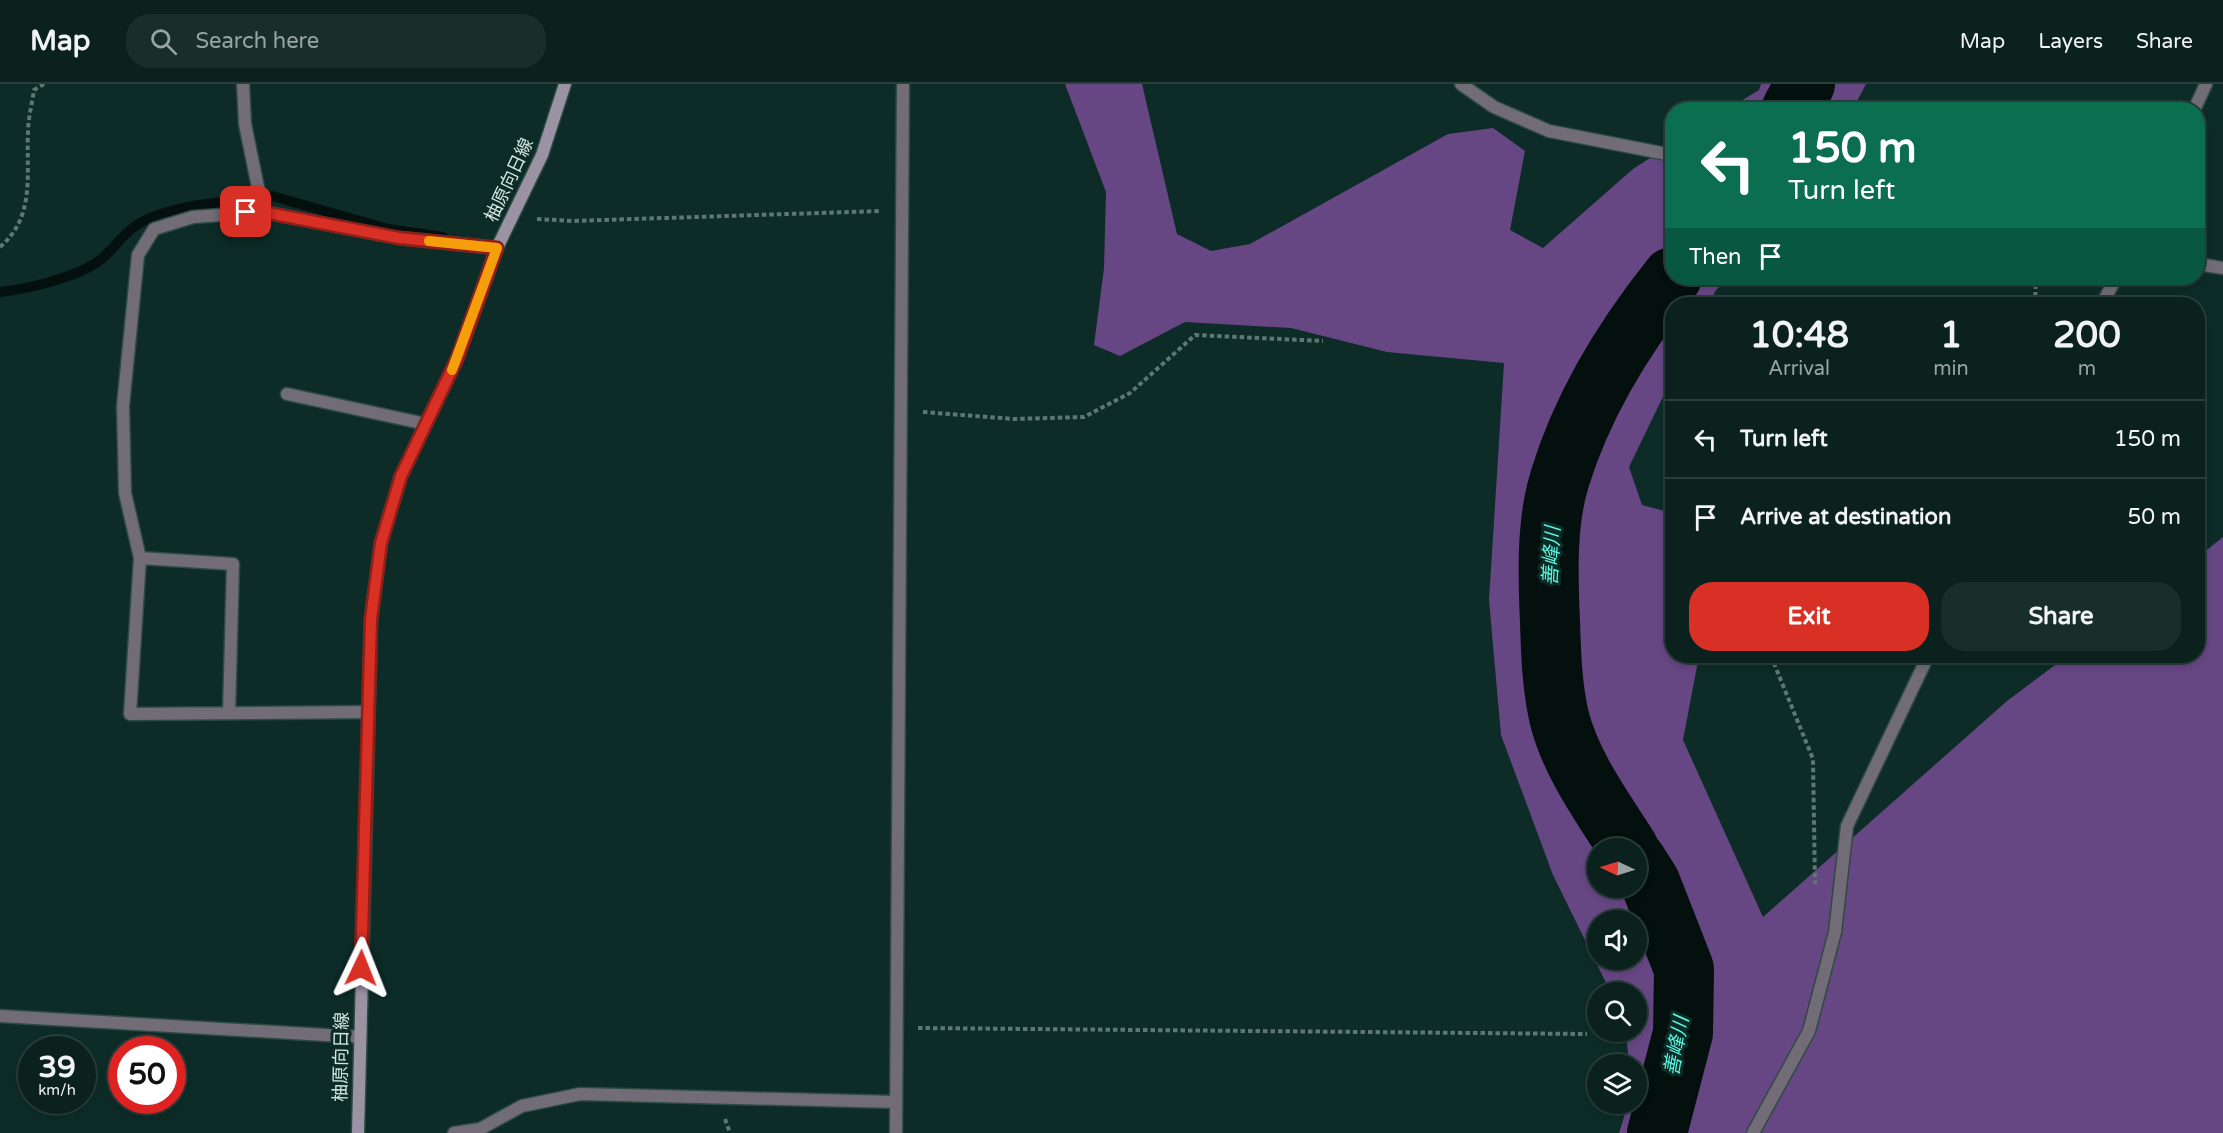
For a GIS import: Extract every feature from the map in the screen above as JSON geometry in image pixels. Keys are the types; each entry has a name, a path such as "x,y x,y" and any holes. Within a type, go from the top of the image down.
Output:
{"main road":[{"name":"柚原向日線","path":"358,1133 358,1037 371,619 381,543 401,476 457,359 497,248 542,155 565,84"}],"street":[{"path":"243,84 245,124 263,212"},
{"path":"896,1133 903,84"},
{"path":"1461,84 1494,106 1549,131 1665,154"},
{"path":"2198,102 2206,84"},
{"path":"368,712 130,714 140,558 125,493 123,406 138,255 154,229 193,217 263,212 399,238 497,248"},
{"path":"2205,265 2223,268"},
{"path":"288,394 426,424"},
{"path":"140,558 233,564 230,713"},
{"path":"1753,1133 1809,1031 1835,932 1847,826 1925,663"},
{"path":"0,1016 358,1037"},
{"path":"454,1133 480,1129 522,1106 580,1094 896,1102"}],"path":[{"path":"0,247 13,236 29,195 27,131 34,90 44,84"},
{"path":"512,218 573,221 902,211"},
{"path":"901,411 1014,419 1084,417 1130,393 1195,335 1323,341"},
{"path":"1774,663 1813,759 1815,885"},
{"path":"896,1028 1587,1034"}],"shaded area":[{"path":"1065,84 1142,84 1177,234 1211,251 1250,244 1448,134 1493,128 1525,151 1510,230 1543,248 1633,169 1665,148 1665,285 1721,285 1712,297 1665,297 1665,392 1629,467 1642,505 1665,511 1665,663 1698,663 1683,740 1763,917 2007,701 2058,663 2205,663 2205,551 2223,537 2223,1133 1619,1133 1625,1114 1647,1114 1647,1054 1628,1054 1627,1042 1647,1042 1647,982 1606,982 1600,970 1647,970 1647,910 1587,910 1587,944 1553,875 1501,735 1489,600 1504,363 1387,352 1291,328 1185,322 1120,356 1094,345 1104,268 1106,192"},
{"path":"1761,84 1866,84 1857,102 1739,102 1759,90"}],"waterway":[{"name":"善峰川","path":"1795,102 1805,84"},
{"path":"272,196 388,229 443,237"},
{"path":"0,292 50,282 86,268 108,254 134,227 166,212 252,199"},
{"name":"善峰川","path":"1622,838 1571,752 1559,717 1553,682 1551,646 1550,531 1555,495 1580,423 1622,347 1666,285"},
{"name":"善峰川","path":"1647,877 1684,969 1683,1033 1657,1133"}],"slow traffic":[{"path":"429,241 497,248 452,370"}],"route":[{"path":"246,212 263,212 399,238 497,248 457,359 401,476 381,543 371,619 361,968"}]}
